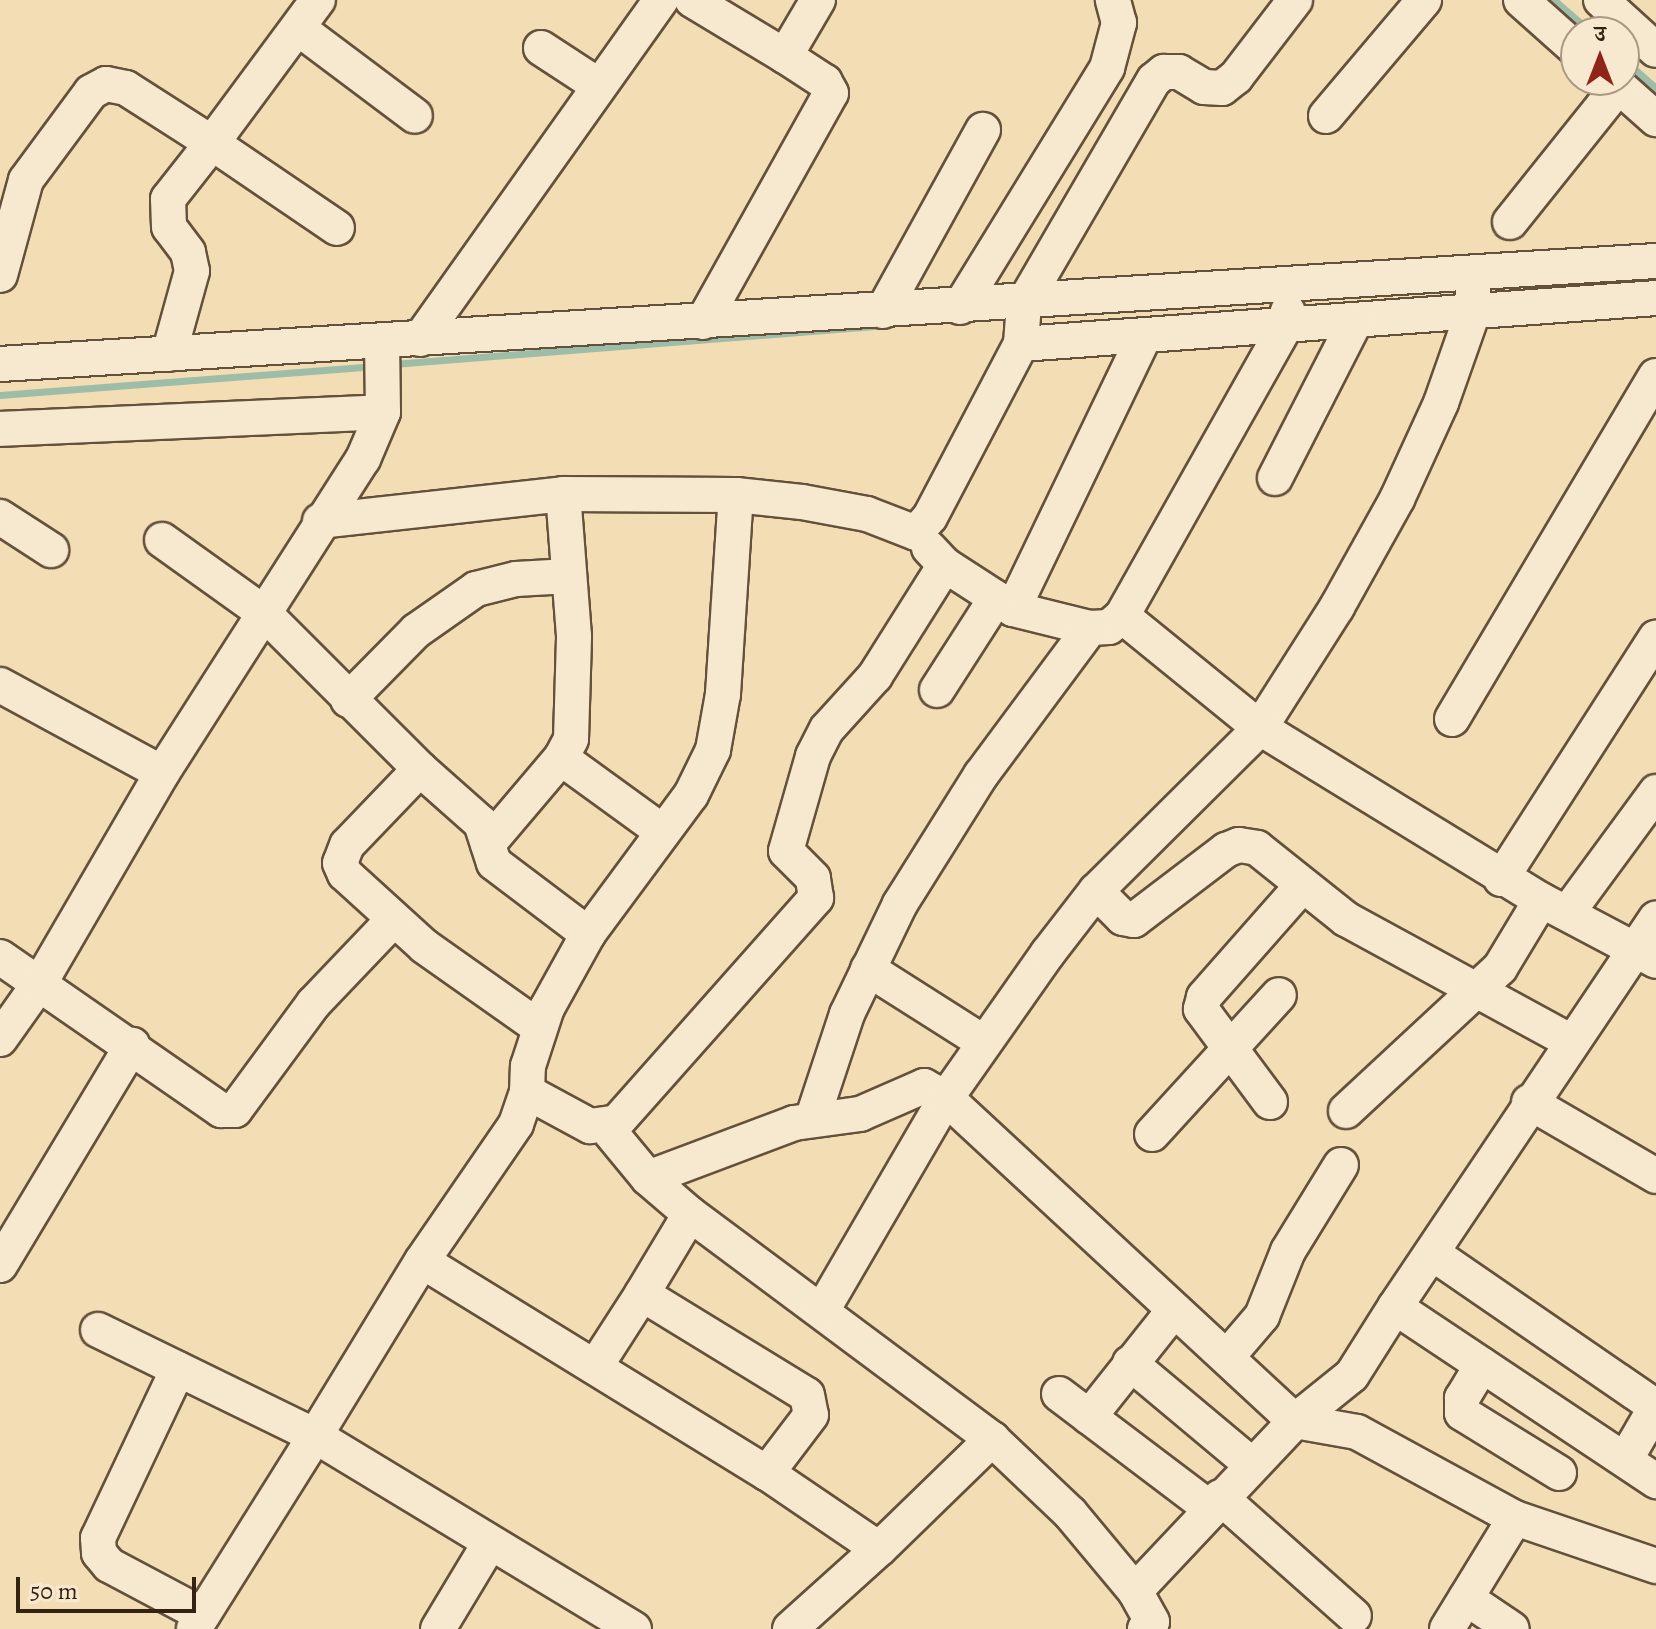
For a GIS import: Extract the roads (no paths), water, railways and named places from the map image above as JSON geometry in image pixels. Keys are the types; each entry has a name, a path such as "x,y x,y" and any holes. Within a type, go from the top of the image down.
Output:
{"street":[{"path":"169,354 192,271 188,252 165,214 168,199 318,0"},
{"path":"0,1039 41,981 162,773 320,521 363,459 383,375 420,339 661,0"},
{"path":"692,0 825,82 831,93 703,322"},
{"path":"785,56 818,0"},
{"path":"960,307 1107,68 1119,23 1113,0"},
{"path":"916,533 930,517 1023,326 1154,80 1164,72 1179,72 1204,87 1222,88 1236,77 1295,0"},
{"path":"1326,116 1424,0"},
{"path":"1521,0 1560,35"},
{"path":"1601,0 1656,50"},
{"path":"298,28 415,116"},
{"path":"541,48 599,86"},
{"path":"0,275 26,180 91,92 106,84 126,88 337,228"},
{"path":"1510,222 1605,96"},
{"path":"1630,96 1656,119"},
{"path":"883,311 983,130"},
{"path":"420,339 960,307 1023,326 1144,337 1355,322 1474,293 1656,261"},
{"path":"1023,326 1293,287 1656,298"},
{"path":"320,521 563,494 736,495 867,514 916,533 945,565 1004,603 1090,628 1109,627 1122,616 1284,328 1293,287"},
{"path":"823,1309 946,1098 983,1042 1096,891 1260,728 1337,607 1397,499 1441,403 1474,293"},
{"path":"1275,478 1355,322"},
{"path":"937,690 1004,603 1144,337"},
{"path":"2,368 169,354 383,375"},
{"path":"0,429 383,375"},
{"path":"1452,719 1656,376"},
{"path":"488,844 561,758 576,715 563,494"},
{"path":"178,1369 98,1538 99,1553 109,1565 199,1622 422,1261 516,1124 527,1092 528,1066 539,1027 588,934 691,795 713,750 723,694 736,495"},
{"path":"0,517 51,550"},
{"path":"162,540 264,613 348,700 481,823 494,863 588,934"},
{"path":"527,1092 590,1126 617,1122 816,898 813,878 791,862 786,851 813,756 827,729 875,676 945,565"},
{"path":"348,700 416,631 476,589 516,579 569,576"},
{"path":"1122,616 1260,728 1501,879 1643,955"},
{"path":"812,1120 847,1014 868,969 947,825 1090,628"},
{"path":"1501,879 1656,638"},
{"path":"2,691 162,773"},
{"path":"561,758 663,832"},
{"path":"420,769 341,852 345,874 393,920 539,1027"},
{"path":"1346,1111 1500,968 1656,792"},
{"path":"1096,891 1123,918 1144,917 1226,850 1239,845 1257,848 1301,887 1346,919 1474,992 1572,1042"},
{"path":"1270,1102 1206,1019 1204,997 1301,887"},
{"path":"1135,1591 1215,1502 1295,1421 1352,1375 1529,1102 1572,1042 1643,955 1656,918"},
{"path":"0,957 41,981 221,1110 235,1110 314,1003 393,920"},
{"path":"868,969 983,1042"},
{"path":"1152,1134 1279,995"},
{"path":"0,1265 132,1045"},
{"path":"648,1178 812,1120 860,1114 924,1086 946,1098 1295,1421 1357,1432 1515,1518 1656,1566"},
{"path":"1529,1102 1656,1176"},
{"path":"605,1126 648,1178 690,1214 823,1309 992,1439 1070,1513 1135,1591 1152,1627"},
{"path":"1227,1357 1262,1316 1288,1251 1341,1165"},
{"path":"595,1367 690,1214"},
{"path":"1432,1253 1656,1407 1625,1460"},
{"path":"422,1261 767,1473 879,1549"},
{"path":"642,1294 807,1395 811,1415 767,1473"},
{"path":"1395,1307 1656,1481"},
{"path":"1089,1417 1174,1310"},
{"path":"98,1330 315,1436 634,1629"},
{"path":"1130,1363 1252,1465"},
{"path":"1482,1365 1462,1398 1462,1413 1559,1473"},
{"path":"1059,1394 1215,1502 1354,1616"},
{"path":"790,1629 879,1549 992,1439"},
{"path":"1447,1629 1515,1518"},
{"path":"438,1629 489,1544"},
{"path":"1466,1598 1512,1629"}],"waterway":[{"path":"1554,0 1572,16"},
{"path":"1640,74 1656,88"},
{"path":"393,364 879,326"},
{"path":"0,395 373,366"}]}
